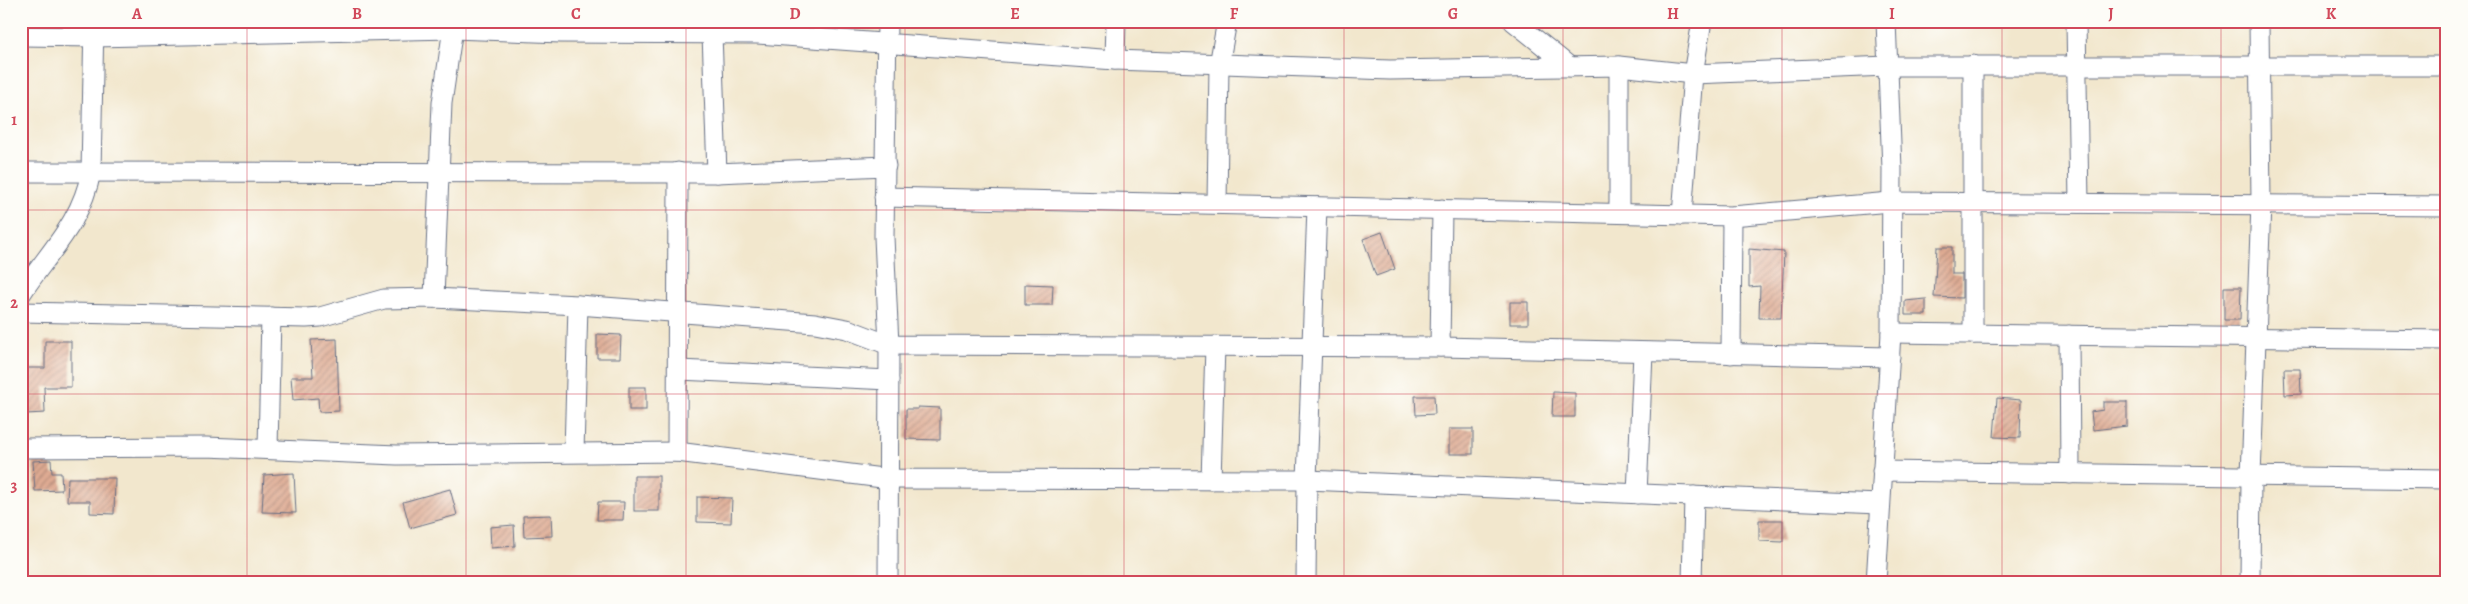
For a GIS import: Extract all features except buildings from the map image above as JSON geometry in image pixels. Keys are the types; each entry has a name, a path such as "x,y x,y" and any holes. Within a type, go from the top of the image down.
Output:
{"street":[{"path":"887,21 884,237 889,345 890,479 888,583"},
{"path":"1114,60 1116,21"},
{"path":"1217,204 1219,65 1227,21"},
{"path":"1513,21 1570,68"},
{"path":"1682,215 1693,74 1702,21"},
{"path":"1876,583 1891,333 1890,202 1892,169 1886,21"},
{"path":"2076,21 2079,203"},
{"path":"2250,583 2251,476 2261,203 2259,21"},
{"path":"21,36 94,29 453,25 758,34 1114,60 1219,65 1390,70 1620,66 1693,74 1887,66 1973,65 2447,66"},
{"path":"434,298 442,104 453,25"},
{"path":"21,294 78,214 87,196 91,172 94,29"},
{"path":"712,34 717,173"},
{"path":"1973,65 1975,202 1973,334"},
{"path":"1619,213 1620,66"},
{"path":"21,172 717,173 886,166"},
{"path":"677,452 679,370 678,172"},
{"path":"884,197 1732,216 1890,202 2261,203 2447,206"},
{"path":"1306,583 1307,480 1318,207"},
{"path":"1440,347 1442,209"},
{"path":"1731,354 1732,216"},
{"path":"21,312 271,318 320,317 384,298 434,298 578,305 815,323 847,329 889,345 1440,347 1890,357"},
{"path":"574,452 578,305"},
{"path":"268,448 271,318"},
{"path":"1891,333 2447,340"},
{"path":"2069,335 2070,474"},
{"path":"1211,480 1215,346"},
{"path":"1637,494 1643,352"},
{"path":"679,370 889,380"},
{"path":"21,448 268,448 397,455 677,452 890,479 1307,480 1880,504"},
{"path":"1882,472 2447,479"},
{"path":"1692,583 1694,496"}]}
